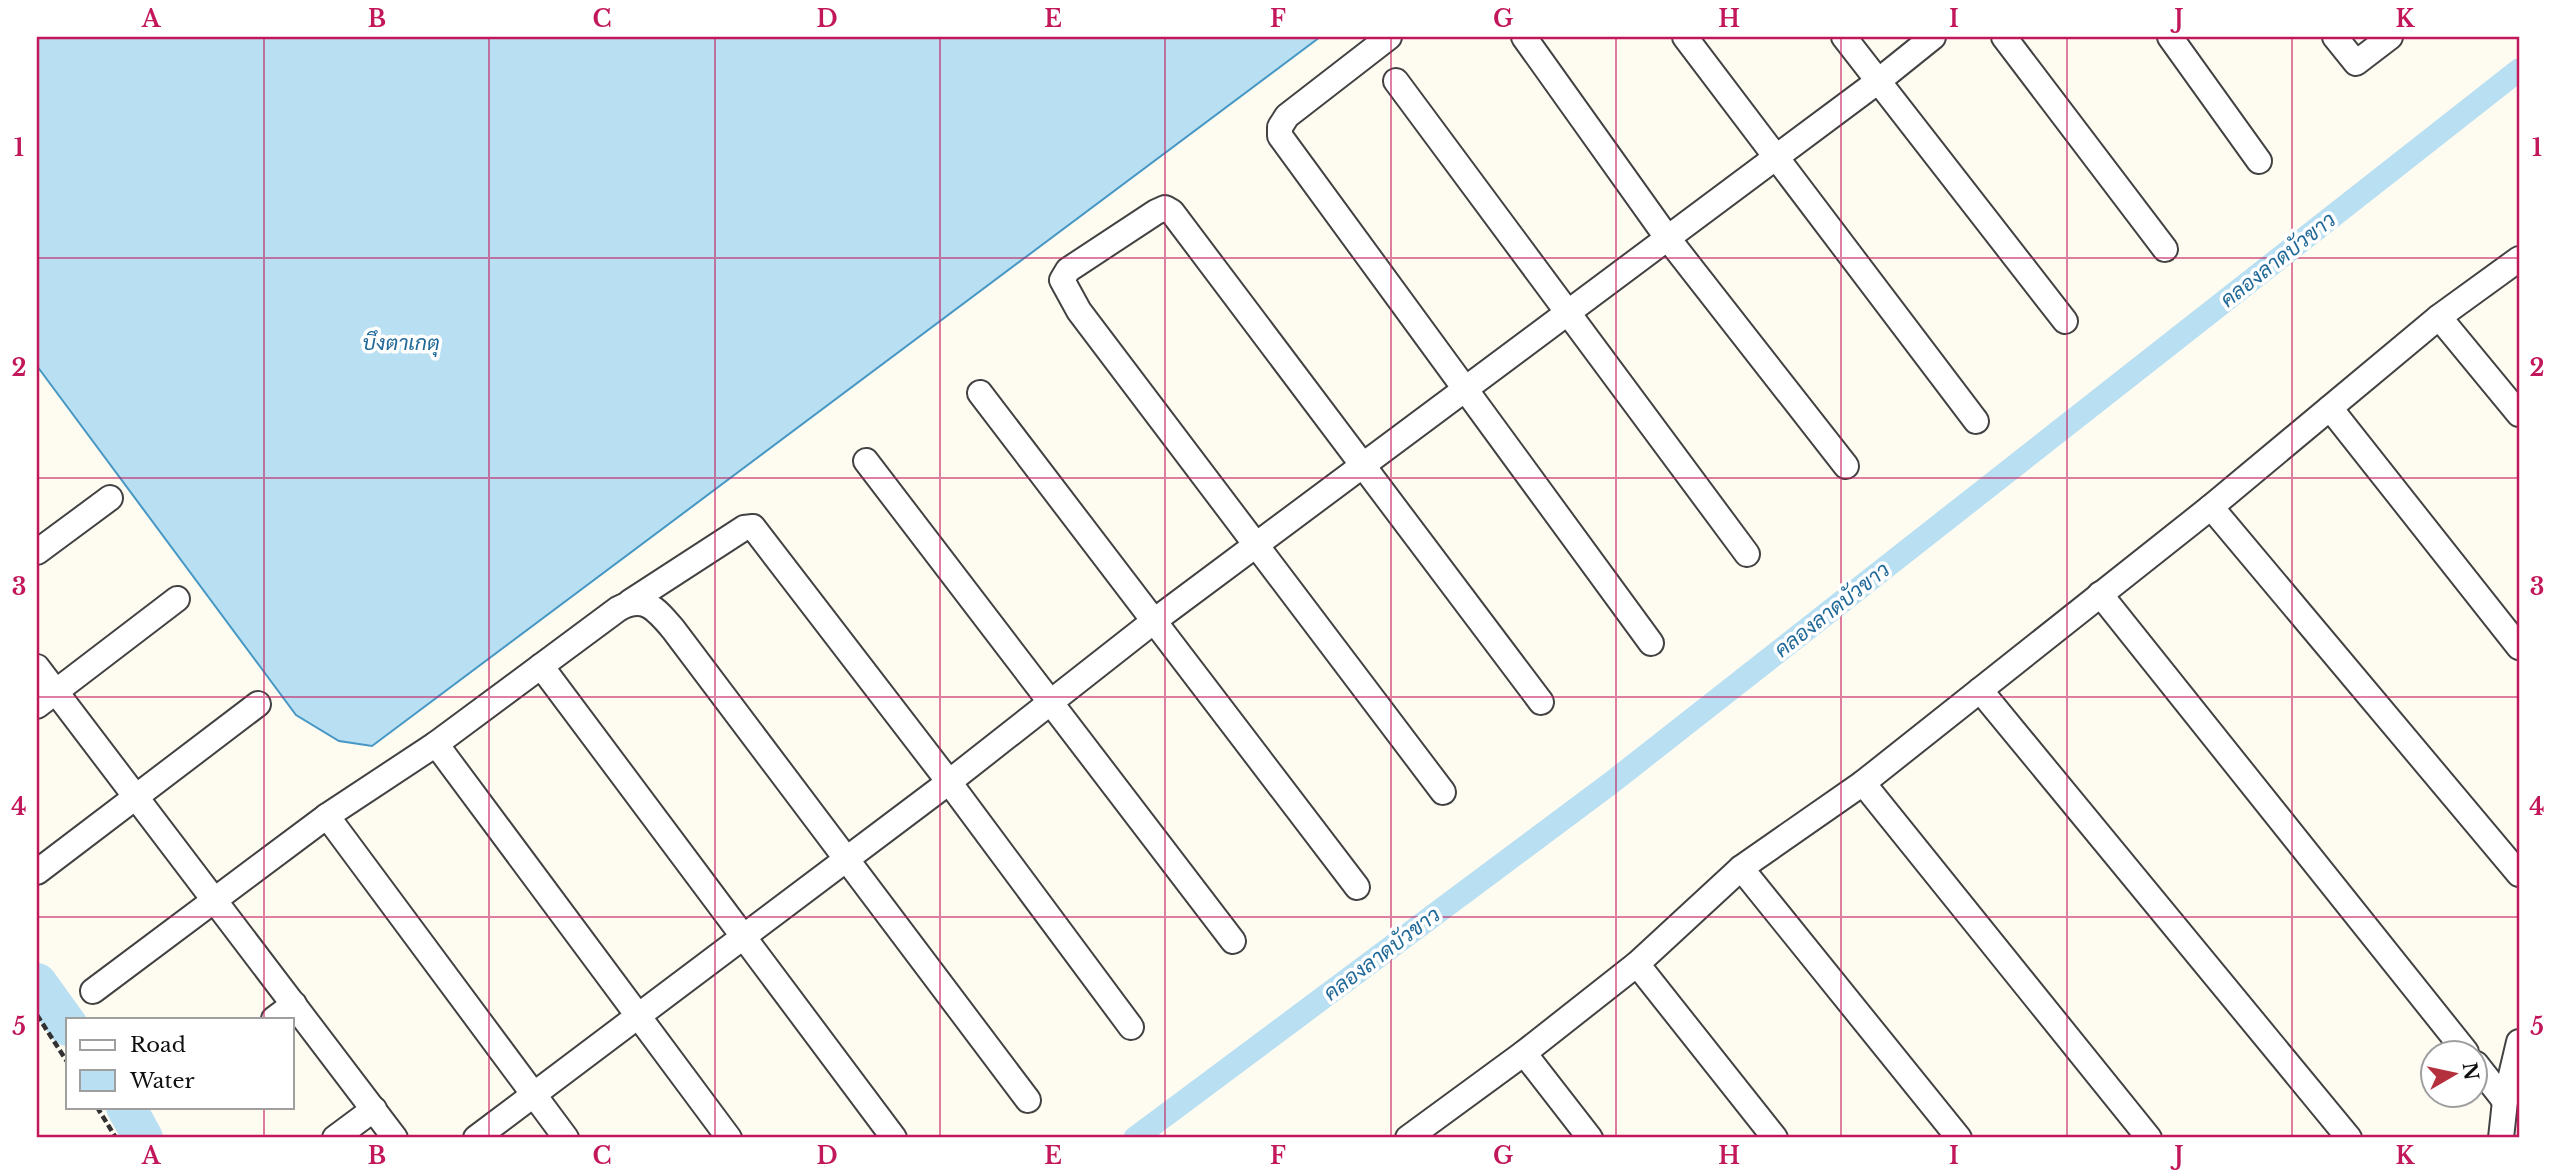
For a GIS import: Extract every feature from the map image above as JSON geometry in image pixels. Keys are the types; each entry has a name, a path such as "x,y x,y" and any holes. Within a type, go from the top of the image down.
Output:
{"street":[{"path":"1389,37 1287,116 1280,127 1280,136 1651,643"},
{"path":"1524,37 1666,236 1846,466"},
{"path":"1685,37 1976,421"},
{"path":"1844,37 2065,321"},
{"path":"476,1138 949,782 1154,621 1467,390 1666,236 1777,157 1933,37"},
{"path":"2004,37 2165,249"},
{"path":"2170,37 2259,161"},
{"path":"2335,37 2356,63 2390,37"},
{"path":"1396,81 1747,554"},
{"path":"1443,792 1258,544 1079,311 1062,280 1068,270 1156,212 1165,208 1172,212 1541,702"},
{"path":"1410,1138 1637,964 1741,868 1863,782 2211,507 2440,317 2519,259"},
{"path":"2440,317 2519,414"},
{"path":"980,393 1357,887"},
{"path":"2330,408 2519,648"},
{"path":"866,461 1233,941"},
{"path":"37,552 110,498"},
{"path":"2211,507 2519,874"},
{"path":"93,991 327,816 436,744 631,602 744,528 753,527 949,782 1131,1027"},
{"path":"2100,594 2455,1038"},
{"path":"46,699 177,599"},
{"path":"631,602 645,602 655,608 848,858 1028,1100"},
{"path":"541,666 894,1138"},
{"path":"37,667 46,699 136,796 214,899 284,1012"},
{"path":"1980,690 2349,1138"},
{"path":"37,872 258,704"},
{"path":"436,744 729,1138"},
{"path":"1863,782 2149,1138"},
{"path":"327,816 566,1138"},
{"path":"1741,868 1959,1138"},
{"path":"1637,964 1775,1138"},
{"path":"294,1023 395,1138"},
{"path":"2501,1138 2505,1101 2519,1042"},
{"path":"1524,1053 1590,1138"},
{"path":"2490,1082 2505,1101"},
{"path":"335,1138 373,1110"}],"path":[{"path":"37,1016 66,1060"},
{"path":"98,1108 116,1138"}],"water":[{"name":"บึงตาเกตุ","path":"37,37 1320,37 372,746 339,741 296,715 37,366"}],"waterway":[{"name":"คลองลาดบัวขาว","path":"1135,1138 1611,783 2519,70"},
{"path":"37,983 66,1023"},
{"path":"127,1108 143,1138"}]}
